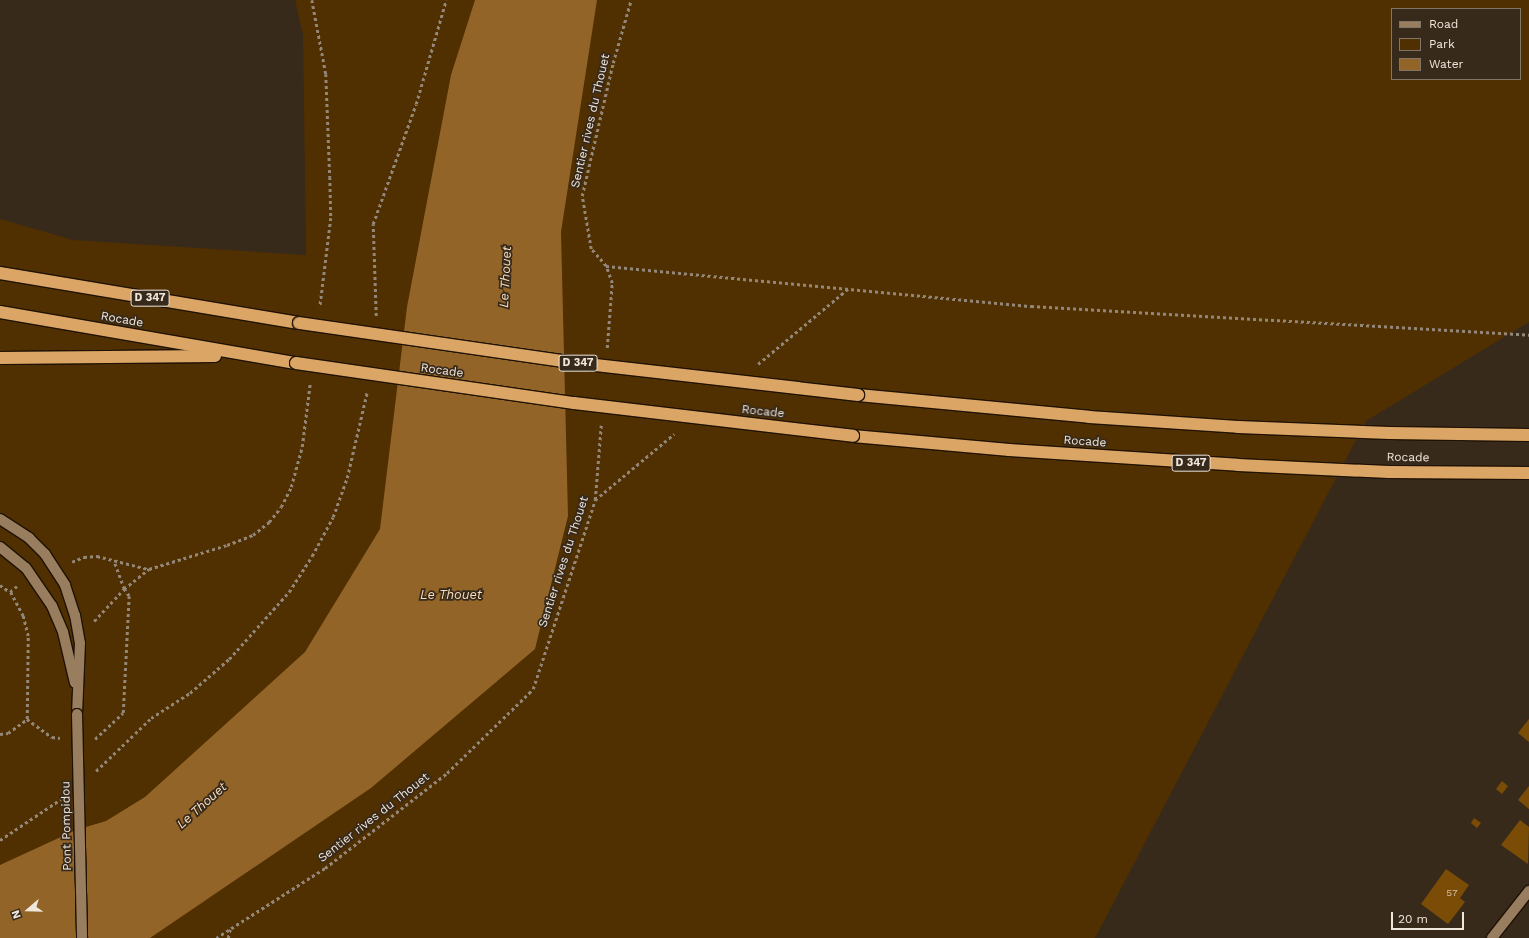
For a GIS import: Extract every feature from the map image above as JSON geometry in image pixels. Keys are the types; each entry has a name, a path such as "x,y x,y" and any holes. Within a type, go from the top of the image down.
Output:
{"highway":[{"name":"D 347","path":"0,273 299,323 578,363 858,395 1074,416 1238,427 1383,433 1529,435"},
{"name":"Rocade","path":"0,312 244,355 574,404 853,436 1009,450 1238,466 1389,472 1529,473"},
{"path":"0,358 244,355"}],"main road":[{"name":"Pont Pompidou","path":"0,519 28,538 58,572 71,600 80,643 77,714 82,938"},
{"path":"0,547 26,568 52,606 63,632 78,697"},
{"path":"1492,938 1529,891"}],"path":[{"name":"Sentier rives du Thouet","path":"606,353 612,283 606,266 591,249 582,196 613,63 631,0"},
{"path":"606,266 1038,306 1529,335"},
{"name":"Sentier rives du Thouet","path":"216,938 325,868 447,773 533,689 595,500 601,423"},
{"path":"92,742 123,713 129,596 124,589 114,562"},
{"path":"80,643 92,623 124,589 149,569"},
{"path":"0,585 10,592"},
{"path":"95,772 151,718"},
{"path":"27,719 52,737"},
{"path":"0,840 66,795"},
{"path":"228,938 230,929"}],"green space":[{"path":"295,0 1529,0 1529,322 1366,421 1095,938 0,938 0,219 73,240 306,255 303,35"}],"water":[{"name":"Le Thouet","path":"475,0 597,0 561,232 568,516 535,649 371,788 150,938 0,938 0,865 76,830 106,821 145,797 305,652 380,529 407,307 451,75"}],"building":[{"path":"1529,719 1529,742 1518,733"},
{"path":"1502,781 1508,786 1502,794 1496,789"},
{"path":"1529,786 1529,809 1518,800"},
{"path":"1474,818 1481,823 1477,828 1471,823"},
{"path":"1520,820 1529,827 1528,864 1501,845"},
{"path":"1446,869 1469,885 1460,898 1465,902 1448,924 1421,904"}]}
